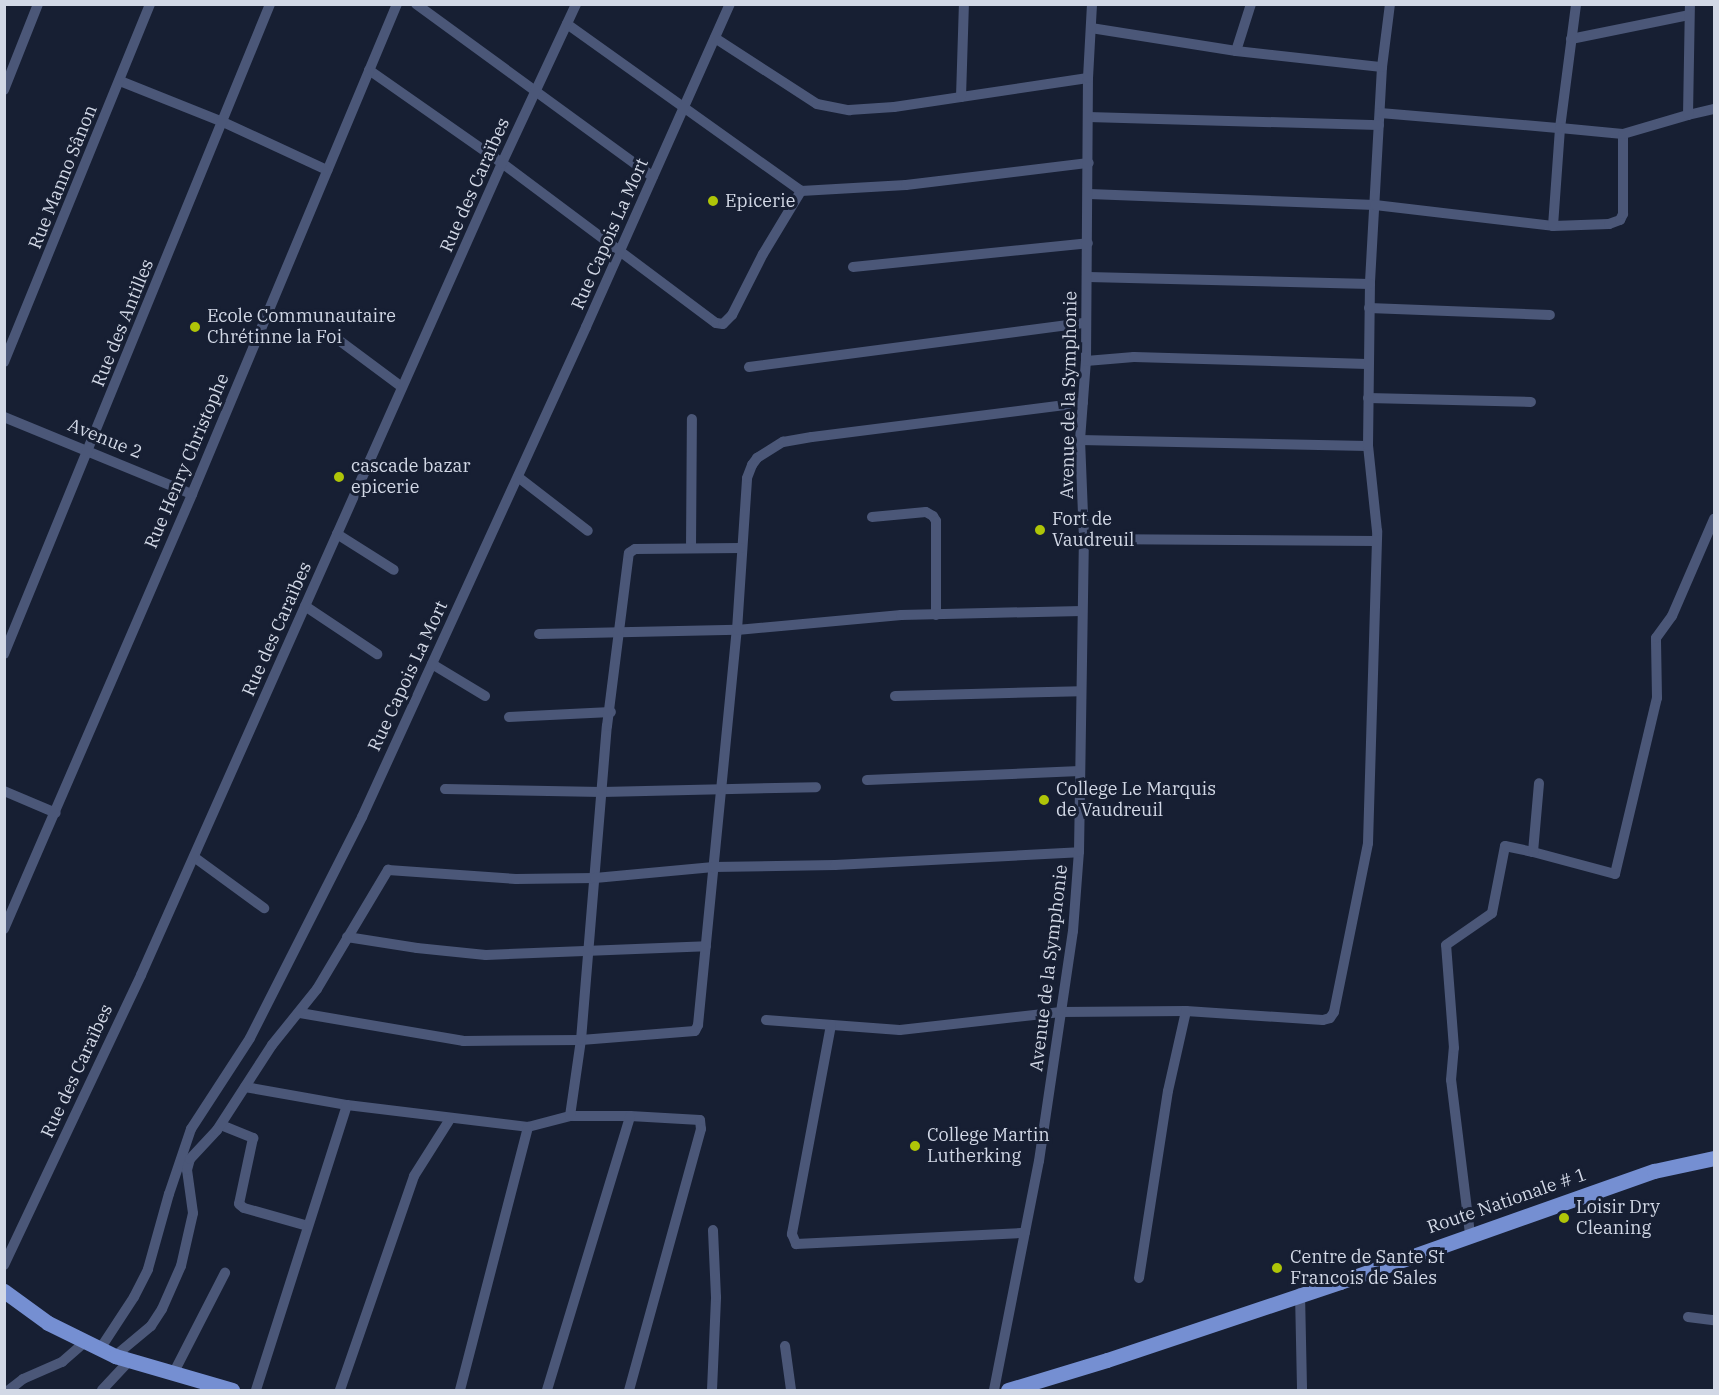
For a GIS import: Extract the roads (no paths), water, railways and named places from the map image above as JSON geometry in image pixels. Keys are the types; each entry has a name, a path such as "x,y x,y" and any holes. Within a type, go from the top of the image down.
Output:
{"main road":[{"name":"Route Nationale # 1","path":"1008,1390 1158,1343 1300,1293 1340,1282 1470,1234 1654,1171 1714,1158"},
{"path":"4,1291 48,1323 122,1359 232,1390"}],"street":[{"path":"4,90 38,4"},
{"name":"Rue Manno Sânon","path":"4,362 150,4"},
{"name":"Rue des Antilles","path":"4,654 270,4"},
{"name":"Rue Henry Christophe","path":"4,929 192,494 397,4"},
{"path":"416,4 653,177"},
{"name":"Rue des Caraïbes","path":"4,1265 194,857 502,163 576,4"},
{"name":"Rue Capois La Mort","path":"100,1349 134,1297 148,1269 169,1194 191,1129 250,1038 362,817 518,477 729,4"},
{"path":"961,97 964,4"},
{"name":"Avenue de la Symphonie","path":"994,1390 1039,1161 1073,931 1079,852 1084,539 1080,440 1086,361 1089,194 1088,78 1092,4"},
{"path":"1236,51 1251,4"},
{"path":"766,1020 900,1030 1061,1012 1186,1011 1323,1020 1330,1018 1334,1012 1368,843 1376,541 1368,446 1367,364 1382,68 1390,4"},
{"path":"1553,226 1560,128 1576,4"},
{"path":"1571,39 1692,7 1688,115"},
{"path":"567,24 801,192 906,185 1089,163"},
{"path":"1091,28 1236,51 1382,68"},
{"path":"715,38 817,104 849,110 961,97 1088,78"},
{"path":"369,70 502,163 618,252 716,323 723,324 732,315 763,254 801,192"},
{"path":"120,81 223,122 327,170"},
{"path":"1380,113 1623,134 1714,109"},
{"path":"1088,117 1379,125"},
{"path":"1089,194 1375,205 1553,226 1609,224 1620,219 1623,214 1623,134"},
{"path":"853,267 1088,243"},
{"path":"1088,277 1370,285"},
{"path":"1369,308 1551,315"},
{"path":"749,367 1085,323"},
{"path":"340,341 402,387"},
{"path":"1086,361 1134,357 1367,364"},
{"path":"1368,398 1531,402"},
{"path":"300,1013 463,1041 581,1040 695,1031 698,1025 737,630 747,478 752,465 757,458 783,442 1083,403"},
{"name":"Avenue 2","path":"4,417 192,494"},
{"path":"691,548 692,420"},
{"path":"1080,440 1368,446"},
{"path":"518,477 588,531"},
{"path":"872,517 926,512 933,516 936,521 936,615"},
{"path":"1470,1234 1451,1080 1454,1048 1446,945 1492,913 1505,846 1616,874 1658,698 1656,638 1672,616 1714,519"},
{"path":"337,534 394,570"},
{"path":"1084,539 1376,541"},
{"path":"570,1116 581,1040 602,792 619,631 631,550 741,548"},
{"path":"305,606 377,654"},
{"path":"539,634 737,630 936,615 1082,611"},
{"path":"432,664 485,696"},
{"path":"895,696 1080,691"},
{"path":"509,717 611,712"},
{"path":"867,780 1080,771"},
{"path":"1533,852 1539,783"},
{"path":"446,789 602,792 816,788"},
{"path":"4,791 56,813"},
{"path":"102,1390 122,1359 151,1326 162,1309 188,1243 193,1213 187,1170 190,1159 220,1125 272,1046 317,989 388,870 516,879 595,878 713,867 835,865 1079,852"},
{"path":"194,857 264,908"},
{"path":"347,937 417,948 486,955 705,946"},
{"path":"1138,1278 1168,1091 1186,1011"},
{"path":"831,1025 792,1234 796,1244 1025,1233"},
{"path":"245,1087 347,1105 450,1119 528,1126 570,1116 696,1118 702,1124 630,1390"},
{"path":"256,1390 347,1105"},
{"path":"547,1390 630,1116"},
{"path":"340,1390 414,1176 450,1119"},
{"path":"220,1125 253,1138 239,1204 244,1208 308,1226"},
{"path":"460,1390 528,1126"},
{"path":"712,1390 716,1297 713,1230"},
{"path":"173,1374 225,1273"},
{"path":"1300,1293 1302,1390"},
{"path":"1688,1317 1714,1320"},
{"path":"9,1390 23,1378 62,1362 85,1342"},
{"path":"785,1346 791,1390"}],"place":[{"name":"Epicerie","path":"713,201"},
{"name":"Ecole Communautaire Chrétinne la Foi","path":"195,327"},
{"name":"cascade bazar epicerie","path":"339,477"},
{"name":"Fort de Vaudreuil","path":"1040,530"},
{"name":"College Le Marquis de Vaudreuil","path":"1044,800"},
{"name":"College Martin Lutherking","path":"915,1146"},
{"name":"Loisir Dry Cleaning","path":"1564,1218"},
{"name":"Centre de Sante St Francois de Sales","path":"1277,1268"}]}
